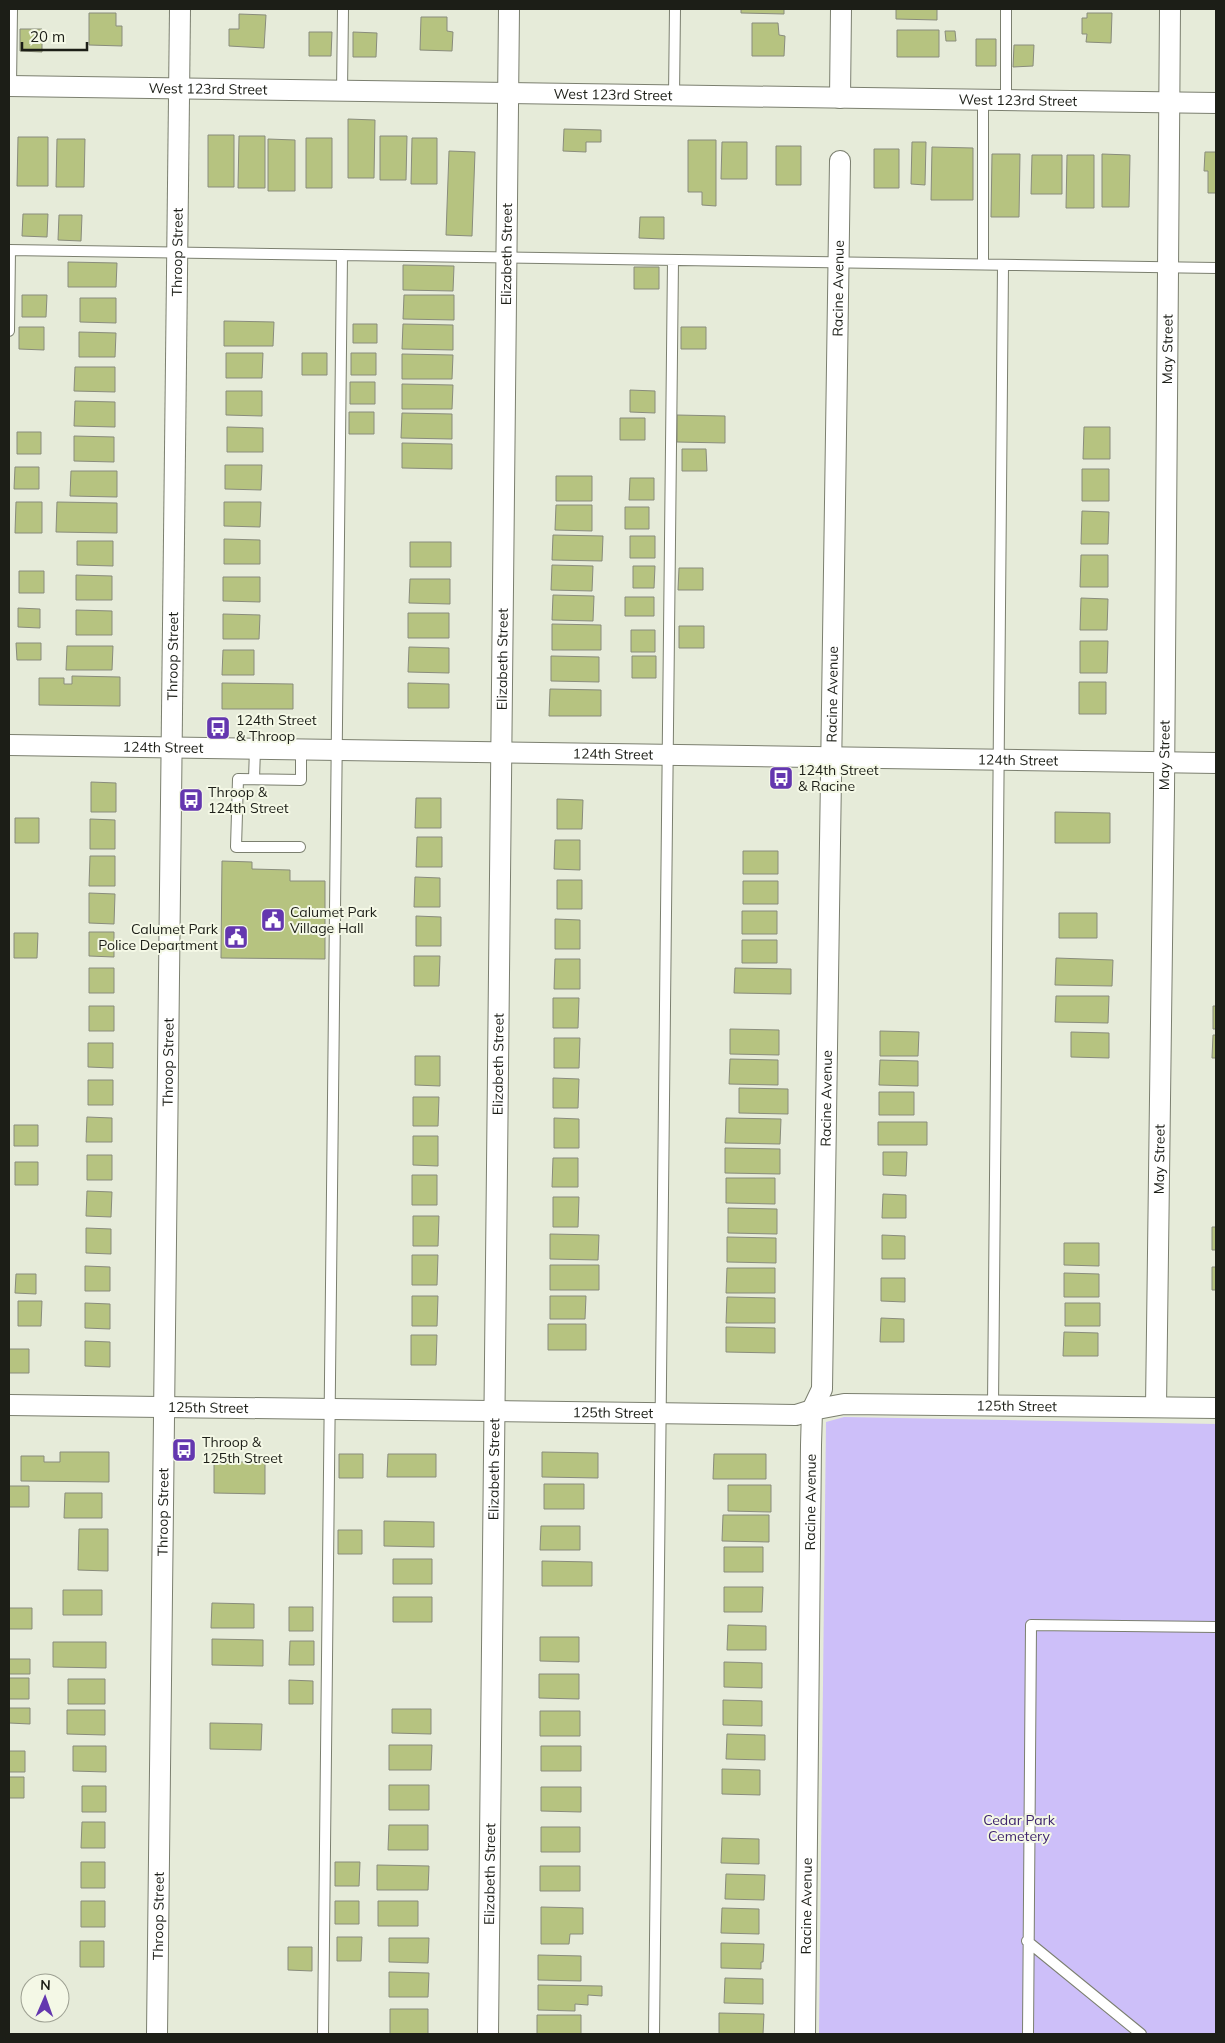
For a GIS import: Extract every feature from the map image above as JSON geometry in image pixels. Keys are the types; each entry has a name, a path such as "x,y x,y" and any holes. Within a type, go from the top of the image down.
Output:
{"street":[{"name":"Throop Street","path":"157,2034 170,748 180,9"},
{"name":"Elizabeth Street","path":"488,2034 509,9"},
{"path":"840,98 841,9"},
{"name":"May Street","path":"1156,1407 1164,762 1170,9"},
{"name":"West 123rd Street","path":"10,86 1216,103"},
{"name":"Racine Avenue","path":"806,2034 812,1410 822,1389 840,161"},
{"name":"124th Street","path":"9,745 1216,763"},
{"name":"125th Street","path":"9,1405 796,1415 844,1404 1216,1408"}],"lane":[{"path":"10,86 12,9"},
{"path":"342,91 343,9"},
{"path":"674,96 675,9"},
{"path":"1006,9 1006,100"},
{"path":"983,100 983,264"},
{"path":"9,331 9,250 1216,268"},
{"path":"323,2034 342,255"},
{"path":"654,2034 673,260"},
{"path":"993,1406 1003,264"},
{"path":"254,780 255,749"},
{"path":"300,847 236,847 238,779 301,780 301,750"},
{"path":"1028,2034 1031,1625 1216,1628"},
{"path":"1028,1941 1141,2034"}],"green space":[{"name":"Cedar Park Cemetery","path":"844,1417 1216,1424 1216,2034 819,2034 826,1422"}],"building":[{"path":"741,9 784,9 784,14 741,13"},
{"path":"896,9 937,9 937,20 896,19"},
{"path":"89,13 116,13 116,26 122,26 122,46 89,45"},
{"path":"1087,13 1112,13 1111,43 1086,42 1087,34 1082,34 1082,18 1087,18"},
{"path":"239,14 266,15 264,48 229,46 229,29 239,29"},
{"path":"421,17 447,17 447,31 453,32 452,51 420,50"},
{"path":"752,23 778,23 779,35 785,36 784,56 752,56"},
{"path":"20,29 42,29 42,52 20,51"},
{"path":"897,30 939,30 939,57 897,57"},
{"path":"945,31 955,31 956,41 946,41"},
{"path":"309,32 332,32 331,56 309,56"},
{"path":"353,32 377,33 376,57 353,57"},
{"path":"976,39 996,39 996,66 976,66"},
{"path":"1014,45 1034,45 1033,66 1013,67"},
{"path":"348,119 375,120 374,178 348,178"},
{"path":"564,129 601,130 601,142 586,142 586,152 563,151"},
{"path":"208,135 234,135 234,187 208,187"},
{"path":"239,136 265,136 265,188 238,188"},
{"path":"380,136 407,136 406,180 380,180"},
{"path":"18,137 48,137 48,186 17,186"},
{"path":"306,138 332,138 332,188 306,188"},
{"path":"412,138 437,138 437,184 411,184"},
{"path":"57,139 85,139 84,187 56,187"},
{"path":"268,139 295,140 295,191 268,191"},
{"path":"688,140 716,140 716,206 702,205 702,192 688,192"},
{"path":"722,142 747,142 747,179 721,179"},
{"path":"912,142 926,142 925,185 911,184"},
{"path":"776,146 801,146 801,185 776,185"},
{"path":"932,147 973,148 973,200 931,200"},
{"path":"874,149 899,149 899,188 874,188"},
{"path":"449,151 475,152 472,236 446,235"},
{"path":"1205,152 1216,152 1216,193 1208,193 1208,171 1204,171"},
{"path":"992,154 1020,154 1019,217 991,217"},
{"path":"1102,154 1130,155 1129,207 1102,207"},
{"path":"1032,155 1062,155 1062,194 1031,194"},
{"path":"1067,155 1094,155 1094,208 1066,208"},
{"path":"23,214 48,214 47,237 22,236"},
{"path":"59,215 82,215 81,241 58,240"},
{"path":"640,217 664,217 664,239 639,238"},
{"path":"68,262 117,263 116,287 68,287"},
{"path":"403,265 454,266 453,291 403,290"},
{"path":"634,267 659,267 659,289 634,289"},
{"path":"22,295 47,295 46,317 22,317"},
{"path":"404,295 454,295 454,320 403,319"},
{"path":"80,298 116,298 116,323 80,322"},
{"path":"224,321 274,322 273,346 224,346"},
{"path":"353,324 377,324 377,343 353,343"},
{"path":"403,324 453,325 453,350 402,349"},
{"path":"19,327 44,327 44,350 19,349"},
{"path":"681,327 706,327 706,349 681,349"},
{"path":"79,332 116,333 115,357 79,357"},
{"path":"226,353 263,353 262,378 226,378"},
{"path":"302,353 327,353 327,375 302,375"},
{"path":"351,353 376,353 376,375 351,375"},
{"path":"402,354 453,355 452,379 402,379"},
{"path":"75,367 115,367 115,392 74,391"},
{"path":"350,382 375,382 375,404 350,404"},
{"path":"402,384 453,385 452,409 402,409"},
{"path":"630,390 655,391 655,413 630,412"},
{"path":"226,391 262,391 262,416 226,415"},
{"path":"75,401 115,402 115,427 74,426"},
{"path":"349,412 374,412 374,434 349,434"},
{"path":"402,413 452,414 452,439 401,438"},
{"path":"677,415 725,416 725,443 677,442"},
{"path":"620,418 645,418 645,440 620,440"},
{"path":"227,427 263,428 263,452 227,452"},
{"path":"1084,427 1110,427 1110,459 1083,459"},
{"path":"17,432 41,432 41,454 17,454"},
{"path":"74,436 114,437 114,462 74,461"},
{"path":"402,443 452,444 452,469 402,468"},
{"path":"682,449 706,449 707,471 682,471"},
{"path":"225,465 262,465 261,490 225,489"},
{"path":"15,467 39,467 39,489 14,489"},
{"path":"1082,469 1109,469 1109,501 1082,501"},
{"path":"71,471 117,471 117,497 70,496"},
{"path":"556,476 592,476 592,501 556,501"},
{"path":"630,478 654,478 654,500 629,500"},
{"path":"16,502 42,502 42,533 15,533"},
{"path":"57,502 117,503 117,533 56,532"},
{"path":"224,502 261,502 260,527 224,526"},
{"path":"556,505 592,505 592,531 555,530"},
{"path":"625,507 649,507 649,529 625,529"},
{"path":"1082,511 1109,512 1108,544 1081,544"},
{"path":"553,535 603,536 602,561 552,560"},
{"path":"630,536 655,536 655,558 630,558"},
{"path":"224,539 260,540 260,564 224,564"},
{"path":"77,541 113,541 113,566 77,565"},
{"path":"410,542 451,542 451,567 410,567"},
{"path":"1081,555 1108,555 1108,587 1080,587"},
{"path":"552,565 593,566 592,591 551,590"},
{"path":"633,566 655,566 654,588 633,588"},
{"path":"679,568 703,568 703,590 678,590"},
{"path":"19,571 44,571 44,593 19,593"},
{"path":"76,575 112,576 112,600 76,600"},
{"path":"223,577 260,577 260,602 223,601"},
{"path":"410,579 450,579 450,604 409,603"},
{"path":"553,595 594,596 593,621 552,620"},
{"path":"625,597 654,597 654,616 625,616"},
{"path":"1081,598 1108,599 1107,630 1080,630"},
{"path":"18,608 40,609 40,628 18,627"},
{"path":"76,610 112,611 112,635 76,635"},
{"path":"408,613 449,613 449,638 408,638"},
{"path":"223,614 260,615 259,639 223,639"},
{"path":"552,624 601,625 601,650 552,650"},
{"path":"679,626 704,626 704,648 679,648"},
{"path":"631,630 655,630 655,652 631,652"},
{"path":"1080,641 1108,641 1107,673 1080,673"},
{"path":"16,643 41,643 41,660 17,660"},
{"path":"67,646 113,646 112,670 66,670"},
{"path":"409,647 449,648 449,673 408,672"},
{"path":"223,650 254,650 254,675 222,675"},
{"path":"551,656 599,657 599,682 551,681"},
{"path":"632,656 656,656 656,678 632,678"},
{"path":"72,676 120,677 120,706 39,705 39,678 64,678 64,684 72,684"},
{"path":"1079,682 1106,682 1106,714 1079,714"},
{"path":"222,683 293,684 293,709 222,709"},
{"path":"408,683 449,684 449,708 408,708"},
{"path":"550,689 601,690 601,716 549,716"},
{"path":"91,782 116,783 116,812 91,812"},
{"path":"416,798 441,798 441,828 415,828"},
{"path":"557,799 583,800 582,829 557,829"},
{"path":"1055,812 1110,813 1110,843 1055,843"},
{"path":"15,818 39,818 39,843 15,843"},
{"path":"90,819 115,820 115,849 90,849"},
{"path":"417,837 442,837 442,867 416,867"},
{"path":"555,840 580,840 580,870 554,869"},
{"path":"743,851 778,851 778,874 743,874"},
{"path":"90,856 115,856 115,886 89,886"},
{"name":"Calumet Park Village Hall","path":"222,861 252,862 252,869 290,870 290,881 325,881 325,959 221,958"},
{"path":"415,877 440,878 440,907 414,907"},
{"path":"557,880 582,880 582,909 557,909"},
{"path":"743,881 778,881 778,904 743,904"},
{"path":"89,893 115,894 114,924 89,923"},
{"path":"742,911 777,911 777,934 742,934"},
{"path":"1059,913 1097,913 1097,938 1059,938"},
{"path":"416,916 441,917 441,946 416,946"},
{"path":"555,919 580,920 580,949 555,949"},
{"path":"89,932 114,932 114,957 89,956"},
{"path":"14,933 38,933 37,958 14,958"},
{"path":"742,940 777,940 777,963 742,963"},
{"path":"414,956 440,956 439,986 414,986"},
{"path":"1056,958 1113,960 1112,986 1055,985"},
{"path":"555,959 580,959 580,989 554,989"},
{"path":"89,968 114,968 114,993 89,993"},
{"path":"735,968 791,969 791,994 734,993"},
{"path":"1056,996 1109,996 1108,1023 1055,1022"},
{"path":"553,998 579,998 578,1028 553,1028"},
{"path":"89,1006 114,1006 114,1031 89,1031"},
{"path":"1213,1006 1216,1006 1216,1029 1213,1029"},
{"path":"730,1029 779,1030 779,1055 730,1054"},
{"path":"880,1031 919,1032 918,1056 880,1056"},
{"path":"1071,1032 1109,1033 1109,1058 1071,1057"},
{"path":"1213,1035 1216,1035 1216,1058 1212,1058"},
{"path":"554,1038 580,1038 579,1068 554,1068"},
{"path":"88,1043 113,1043 113,1068 88,1067"},
{"path":"415,1056 440,1056 440,1086 415,1085"},
{"path":"730,1059 778,1060 778,1085 729,1084"},
{"path":"880,1060 918,1061 918,1086 879,1085"},
{"path":"553,1078 579,1079 578,1108 553,1108"},
{"path":"88,1080 113,1080 113,1105 88,1105"},
{"path":"739,1088 788,1089 788,1114 739,1113"},
{"path":"879,1092 914,1092 914,1115 879,1115"},
{"path":"413,1097 439,1097 438,1126 413,1126"},
{"path":"87,1117 112,1118 112,1142 86,1142"},
{"path":"554,1118 579,1119 579,1148 554,1148"},
{"path":"726,1118 781,1119 780,1144 725,1143"},
{"path":"878,1122 927,1122 927,1145 878,1145"},
{"path":"14,1125 38,1125 38,1146 14,1146"},
{"path":"413,1136 438,1136 438,1166 413,1165"},
{"path":"725,1148 780,1149 780,1174 725,1173"},
{"path":"883,1152 907,1152 906,1176 883,1175"},
{"path":"87,1155 112,1155 112,1180 87,1180"},
{"path":"553,1158 578,1158 578,1187 552,1187"},
{"path":"15,1162 38,1162 38,1185 15,1185"},
{"path":"412,1175 437,1175 437,1205 412,1205"},
{"path":"726,1178 775,1178 775,1204 726,1203"},
{"path":"87,1191 112,1192 111,1217 86,1216"},
{"path":"883,1194 906,1195 906,1218 882,1218"},
{"path":"553,1197 579,1197 578,1227 553,1227"},
{"path":"728,1208 777,1209 777,1234 728,1233"},
{"path":"413,1216 439,1216 438,1246 413,1246"},
{"path":"1212,1227 1216,1227 1216,1250 1212,1250"},
{"path":"86,1228 111,1229 111,1254 86,1253"},
{"path":"550,1234 599,1235 598,1260 550,1259"},
{"path":"882,1235 905,1236 905,1259 882,1259"},
{"path":"727,1237 776,1238 776,1263 727,1262"},
{"path":"1064,1243 1099,1243 1099,1266 1064,1265"},
{"path":"412,1255 438,1255 437,1285 412,1285"},
{"path":"550,1265 599,1265 599,1290 550,1290"},
{"path":"85,1266 110,1267 110,1291 85,1291"},
{"path":"1212,1267 1216,1267 1216,1290 1212,1290"},
{"path":"727,1268 775,1268 775,1293 726,1293"},
{"path":"1064,1273 1099,1274 1099,1297 1064,1297"},
{"path":"16,1274 36,1274 36,1294 15,1293"},
{"path":"881,1278 905,1278 905,1302 881,1301"},
{"path":"412,1296 438,1296 437,1326 412,1326"},
{"path":"550,1296 586,1296 585,1319 550,1319"},
{"path":"727,1297 775,1298 775,1323 726,1323"},
{"path":"18,1301 42,1301 41,1326 18,1326"},
{"path":"85,1303 110,1304 110,1329 85,1328"},
{"path":"1065,1303 1100,1303 1100,1326 1065,1326"},
{"path":"881,1318 904,1319 904,1342 880,1342"},
{"path":"548,1324 586,1324 586,1350 548,1350"},
{"path":"726,1327 775,1328 775,1353 726,1352"},
{"path":"1064,1332 1098,1333 1098,1356 1063,1356"},
{"path":"411,1335 437,1335 436,1365 411,1365"},
{"path":"85,1341 110,1342 110,1367 85,1366"},
{"path":"9,1349 29,1349 29,1373 9,1373"},
{"path":"60,1452 109,1452 109,1482 21,1481 21,1456 44,1456 44,1462 60,1462"},
{"path":"542,1452 598,1453 598,1478 542,1477"},
{"path":"339,1454 363,1454 363,1478 339,1478"},
{"path":"388,1454 436,1454 436,1477 387,1477"},
{"path":"714,1454 766,1454 766,1479 713,1479"},
{"path":"214,1462 265,1462 265,1494 214,1493"},
{"path":"544,1484 584,1484 584,1509 544,1509"},
{"path":"728,1485 771,1485 771,1512 728,1511"},
{"path":"9,1486 29,1486 29,1507 9,1507"},
{"path":"65,1493 102,1493 102,1518 64,1518"},
{"path":"723,1515 769,1515 769,1542 722,1541"},
{"path":"384,1521 434,1522 434,1547 384,1546"},
{"path":"541,1526 580,1526 580,1550 540,1550"},
{"path":"79,1529 108,1529 108,1571 78,1570"},
{"path":"338,1530 362,1530 362,1554 338,1554"},
{"path":"724,1547 763,1547 763,1572 724,1572"},
{"path":"393,1559 432,1559 432,1584 393,1584"},
{"path":"542,1561 592,1562 592,1586 542,1586"},
{"path":"724,1587 763,1587 762,1612 724,1612"},
{"path":"63,1590 102,1590 102,1615 63,1615"},
{"path":"393,1597 432,1597 432,1622 393,1622"},
{"path":"212,1603 254,1604 254,1628 211,1628"},
{"path":"289,1607 313,1607 313,1631 289,1631"},
{"path":"9,1608 32,1608 32,1629 9,1629"},
{"path":"728,1625 766,1626 766,1650 727,1650"},
{"path":"540,1637 579,1637 579,1662 540,1661"},
{"path":"212,1639 263,1640 263,1666 212,1665"},
{"path":"290,1641 314,1641 314,1665 289,1665"},
{"path":"53,1642 106,1642 106,1668 53,1667"},
{"path":"9,1659 30,1659 30,1674 9,1674"},
{"path":"724,1662 762,1663 762,1688 724,1687"},
{"path":"539,1674 579,1674 579,1699 539,1698"},
{"path":"9,1678 29,1678 29,1699 9,1699"},
{"path":"68,1679 105,1679 105,1704 68,1704"},
{"path":"289,1680 313,1681 313,1704 289,1704"},
{"path":"723,1700 762,1701 762,1726 723,1725"},
{"path":"9,1708 30,1708 30,1724 9,1723"},
{"path":"392,1709 431,1709 431,1734 392,1733"},
{"path":"67,1710 105,1710 105,1735 67,1734"},
{"path":"540,1711 580,1711 580,1736 540,1736"},
{"path":"210,1723 262,1724 261,1750 210,1749"},
{"path":"727,1734 765,1735 765,1760 726,1759"},
{"path":"389,1745 432,1745 431,1770 389,1770"},
{"path":"73,1746 106,1746 106,1772 73,1771"},
{"path":"541,1746 581,1746 581,1771 541,1771"},
{"path":"9,1751 25,1751 25,1772 9,1772"},
{"path":"722,1769 760,1770 760,1795 722,1794"},
{"path":"9,1777 24,1777 24,1798 9,1798"},
{"path":"389,1785 429,1785 429,1810 389,1810"},
{"path":"82,1786 106,1786 106,1812 82,1812"},
{"path":"541,1787 581,1787 581,1812 541,1811"},
{"path":"82,1822 105,1822 105,1848 81,1848"},
{"path":"389,1825 428,1825 428,1850 388,1850"},
{"path":"541,1827 580,1827 580,1852 541,1852"},
{"path":"722,1838 759,1839 759,1864 721,1863"},
{"path":"81,1862 105,1862 105,1888 81,1888"},
{"path":"335,1862 360,1862 359,1886 335,1886"},
{"path":"377,1865 429,1866 428,1890 377,1890"},
{"path":"540,1866 580,1866 580,1891 540,1891"},
{"path":"726,1874 765,1875 764,1900 725,1899"},
{"path":"81,1901 105,1901 105,1927 81,1927"},
{"path":"335,1901 359,1901 359,1924 335,1924"},
{"path":"378,1901 418,1901 418,1926 378,1926"},
{"path":"541,1907 583,1908 583,1934 570,1934 569,1944 541,1944"},
{"path":"722,1908 759,1909 759,1934 721,1933"},
{"path":"337,1937 362,1937 361,1961 337,1961"},
{"path":"389,1938 429,1938 428,1963 389,1962"},
{"path":"80,1941 104,1941 104,1967 80,1967"},
{"path":"721,1943 764,1944 761,1969 721,1968"},
{"path":"288,1947 312,1947 312,1971 288,1970"},
{"path":"538,1955 581,1956 581,1981 538,1980"},
{"path":"389,1972 429,1973 428,1997 389,1997"},
{"path":"725,1978 763,1979 763,2004 724,2003"},
{"path":"538,1985 602,1986 602,1996 588,1995 588,2005 575,2004 575,2011 538,2010"},
{"path":"390,2009 428,2009 428,2034 390,2034"},
{"path":"719,2013 764,2014 763,2034 719,2034"},
{"path":"537,2015 581,2015 581,2034 537,2034"}],"place":[{"name":"124th Street & Throop","path":"218,728"},
{"name":"124th Street & Racine","path":"781,778"},
{"name":"Throop & 124th Street","path":"191,800"},
{"name":"Calumet Park Village Hall","path":"273,920"},
{"name":"Calumet Park Police Department","path":"236,937"},
{"name":"Throop & 125th Street","path":"184,1450"}]}
